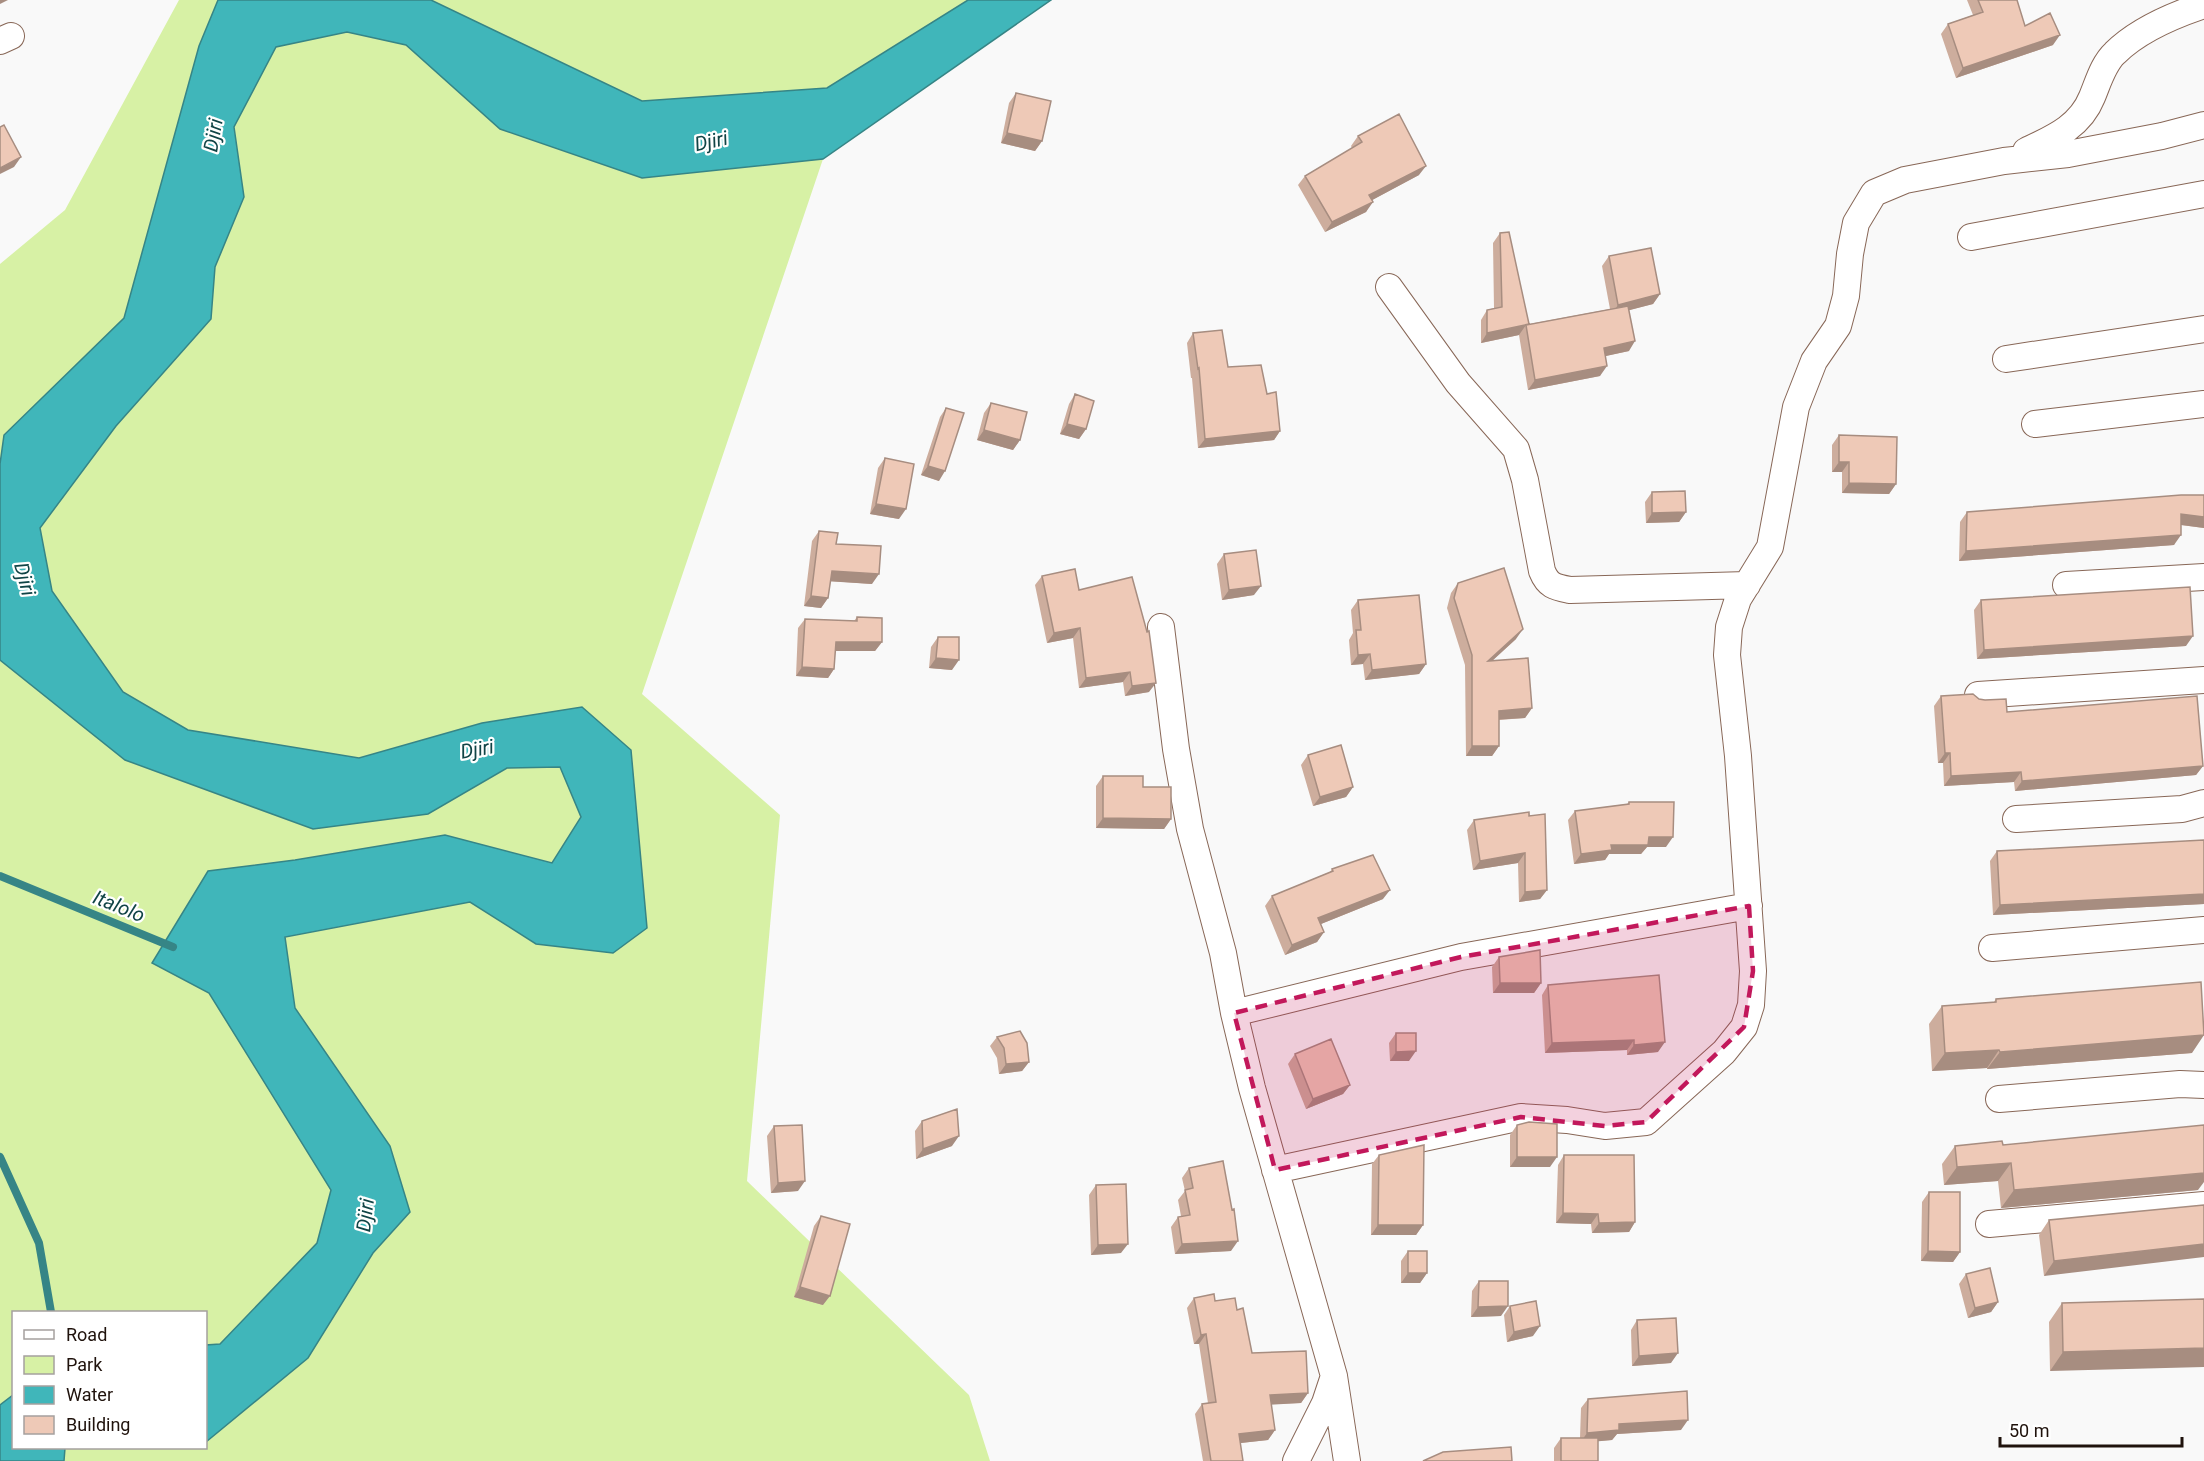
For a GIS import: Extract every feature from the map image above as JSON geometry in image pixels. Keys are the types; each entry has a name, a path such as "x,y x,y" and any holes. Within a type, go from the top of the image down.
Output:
{"street":[{"path":"2004,160 2059,136 2081,117 2091,100 2100,75 2114,53 2139,34 2188,10 2204,5"},
{"path":"1275,1170 1521,1117 1567,1120 1605,1126 1646,1122 1724,1052 1744,1027 1751,1005 1754,971 1738,756 1727,655 1729,627 1738,599 1770,547 1796,406 1814,362 1838,326 1846,296 1856,223 1874,193 1905,180 2004,160 2068,154 2162,136 2204,125"},
{"path":"1971,237 2204,194"},
{"path":"1389,286 1458,383 1516,449 1525,480 1542,571 1545,580 1552,586 1570,590 1747,585"},
{"path":"2006,359 2204,329"},
{"path":"2035,424 2204,404"},
{"path":"2066,585 2204,578"},
{"path":"1161,627 1176,749 1190,829 1222,953 1234,1013 1275,1170 1334,1376 1347,1461"},
{"path":"1978,695 2204,680"},
{"path":"2016,819 2182,809 2204,803"},
{"path":"1234,1013 1461,957 1749,906"},
{"path":"1992,948 2204,930"},
{"path":"1999,1099 2180,1084 2204,1085"},
{"path":"1989,1224 2204,1205"},
{"path":"1296,1461 1325,1403 1334,1376"}],"highlighted area":[{"path":"1749,906 1753,971 1744,1027 1646,1122 1605,1126 1521,1117 1275,1170 1234,1013 1461,957"}],"green space":[{"path":"179,0 218,0 199,46 124,318 4,435 0,464 0,264 65,210"},
{"path":"431,0 968,0 827,88 642,101"},
{"path":"347,32 406,45 500,129 642,178 823,159 642,694 780,815 747,1181 969,1395 990,1461 64,1461 65,1449 207,1449 207,1441 308,1358 373,1253 410,1212 390,1146 295,1008 285,937 470,902 536,944 613,953 582,707 482,723 359,758 188,730 123,692 52,591 40,528 116,426 211,319 215,267 244,197 234,127 276,47"},
{"path":"0,660 125,760 428,814 507,768 560,767 581,817 552,863 445,835 295,860 208,871 152,963 209,993 331,1190 317,1243 220,1344 207,1345 207,1311 12,1311 12,1396 0,1405"}],"water":[{"name":"Djiri","path":"218,0 431,0 642,101 827,88 968,0 1051,0 823,159 642,178 500,129 406,45 347,32 276,47 234,127 244,197 215,267 211,319 116,426 40,528 52,591 123,692 188,730 359,758 482,723 582,707 631,750 647,928 613,953 536,944 470,902 285,937 295,1008 390,1146 410,1212 373,1253 308,1358 207,1441 207,1345 220,1344 317,1243 331,1190 209,993 152,963 208,871 295,860 445,835 552,863 581,817 560,767 507,768 428,814 313,829 125,760 0,660 0,464 4,435 124,318 199,46"},
{"path":"12,1396 12,1449 65,1449 64,1461 0,1461 0,1405"}],"building":[{"path":"1978,0 2017,0 2025,26 2050,13 2060,35 1963,68 1948,24 1983,12"},
{"path":"1016,93 1051,101 1042,141 1007,133"},
{"path":"1399,114 1426,166 1369,195 1373,202 1332,222 1305,176 1362,142 1358,136"},
{"path":"4,125 21,157 0,168 0,127"},
{"path":"1509,232 1529,324 1487,333 1487,310 1502,307 1500,233"},
{"path":"1651,248 1660,294 1618,305 1609,256"},
{"path":"1628,306 1635,341 1604,348 1607,366 1535,380 1526,325"},
{"path":"1222,330 1228,367 1261,365 1267,394 1276,392 1280,431 1205,439 1199,368 1193,333"},
{"path":"1075,394 1094,401 1086,429 1067,424"},
{"path":"991,403 1027,412 1020,440 984,430"},
{"path":"946,408 964,413 945,471 928,466"},
{"path":"1839,435 1897,437 1896,484 1849,483 1849,462 1839,462"},
{"path":"885,458 914,464 906,509 876,504"},
{"path":"1685,491 1686,512 1652,513 1652,492"},
{"path":"2204,495 2204,517 2181,514 2181,535 1966,551 1967,512"},
{"path":"819,531 838,533 836,544 881,546 879,574 832,571 828,598 811,596"},
{"path":"1256,550 1261,586 1229,590 1224,554"},
{"path":"1504,568 1523,629 1488,661 1528,658 1532,708 1499,711 1499,746 1472,746 1472,655 1454,598 1458,583"},
{"path":"1075,569 1079,590 1132,577 1147,632 1149,631 1156,683 1132,686 1130,672 1086,678 1080,628 1054,633 1042,576"},
{"path":"2190,587 2193,636 1984,650 1981,600"},
{"path":"1419,595 1426,664 1372,670 1370,654 1358,655 1356,630 1361,630 1358,600"},
{"path":"857,617 882,618 882,642 836,642 834,669 802,667 805,619 857,621"},
{"path":"938,637 959,637 959,660 936,658"},
{"path":"1973,694 1985,700 2006,699 2007,712 2197,696 2203,766 2022,781 2021,772 1951,776 1950,753 1945,753 1941,696"},
{"path":"1341,745 1353,787 1320,797 1308,755"},
{"path":"1103,776 1143,776 1143,787 1171,787 1171,819 1103,818"},
{"path":"1629,802 1674,802 1673,837 1649,837 1648,845 1611,845 1612,850 1581,854 1575,811 1629,804"},
{"path":"1529,812 1529,816 1545,814 1547,890 1525,892 1525,853 1480,861 1474,820"},
{"path":"2204,840 2204,894 2000,905 1997,851"},
{"path":"1373,855 1390,890 1318,918 1324,932 1292,945 1272,896 1333,871 1332,869"},
{"path":"1540,950 1541,983 1500,983 1499,957"},
{"path":"1659,975 1665,1042 1634,1045 1634,1040 1552,1043 1548,985"},
{"path":"2201,982 2204,1035 2000,1052 1999,1050 1945,1053 1942,1006 1996,1002 1996,999"},
{"path":"1020,1031 1027,1043 1029,1062 1006,1064 1004,1048 997,1037"},
{"path":"1396,1033 1416,1033 1416,1051 1396,1052"},
{"path":"1331,1039 1350,1085 1313,1099 1295,1054"},
{"path":"957,1109 959,1136 923,1149 922,1121"},
{"path":"1529,1122 1557,1124 1557,1157 1517,1157 1517,1125"},
{"path":"802,1125 805,1181 778,1183 774,1126"},
{"path":"2204,1125 2204,1173 2014,1190 2011,1163 1957,1167 1955,1146 2002,1141 2003,1145"},
{"path":"1424,1145 1423,1225 1378,1225 1379,1155"},
{"path":"1564,1155 1634,1155 1635,1222 1599,1223 1598,1214 1563,1213"},
{"path":"1223,1161 1232,1210 1234,1209 1238,1241 1182,1244 1178,1217 1190,1215 1185,1190 1193,1188 1189,1168"},
{"path":"1126,1184 1128,1244 1098,1245 1096,1185"},
{"path":"1929,1192 1960,1192 1960,1252 1928,1251"},
{"path":"2204,1205 2204,1244 2054,1261 2049,1220"},
{"path":"821,1216 850,1224 830,1296 800,1287"},
{"path":"1408,1251 1427,1251 1427,1273 1408,1273"},
{"path":"1990,1268 1998,1302 1975,1308 1966,1274"},
{"path":"1479,1281 1508,1281 1508,1306 1478,1307"},
{"path":"1214,1294 1215,1301 1235,1298 1237,1310 1243,1308 1252,1353 1306,1351 1308,1393 1270,1395 1275,1430 1239,1434 1243,1461 1211,1461 1202,1404 1216,1402 1206,1334 1201,1335 1194,1298"},
{"path":"2204,1299 2204,1348 2063,1352 2062,1303"},
{"path":"1536,1301 1540,1326 1514,1332 1510,1306"},
{"path":"1676,1318 1678,1353 1639,1356 1637,1320"},
{"path":"1687,1391 1688,1420 1619,1424 1619,1430 1587,1433 1588,1399"},
{"path":"1561,1438 1598,1438 1598,1461 1561,1461"},
{"path":"1511,1447 1512,1461 1423,1461 1443,1452"}],"waterway":[{"name":"Italolo","path":"0,876 173,947"},
{"path":"0,1157 39,1243 51,1311"}]}
